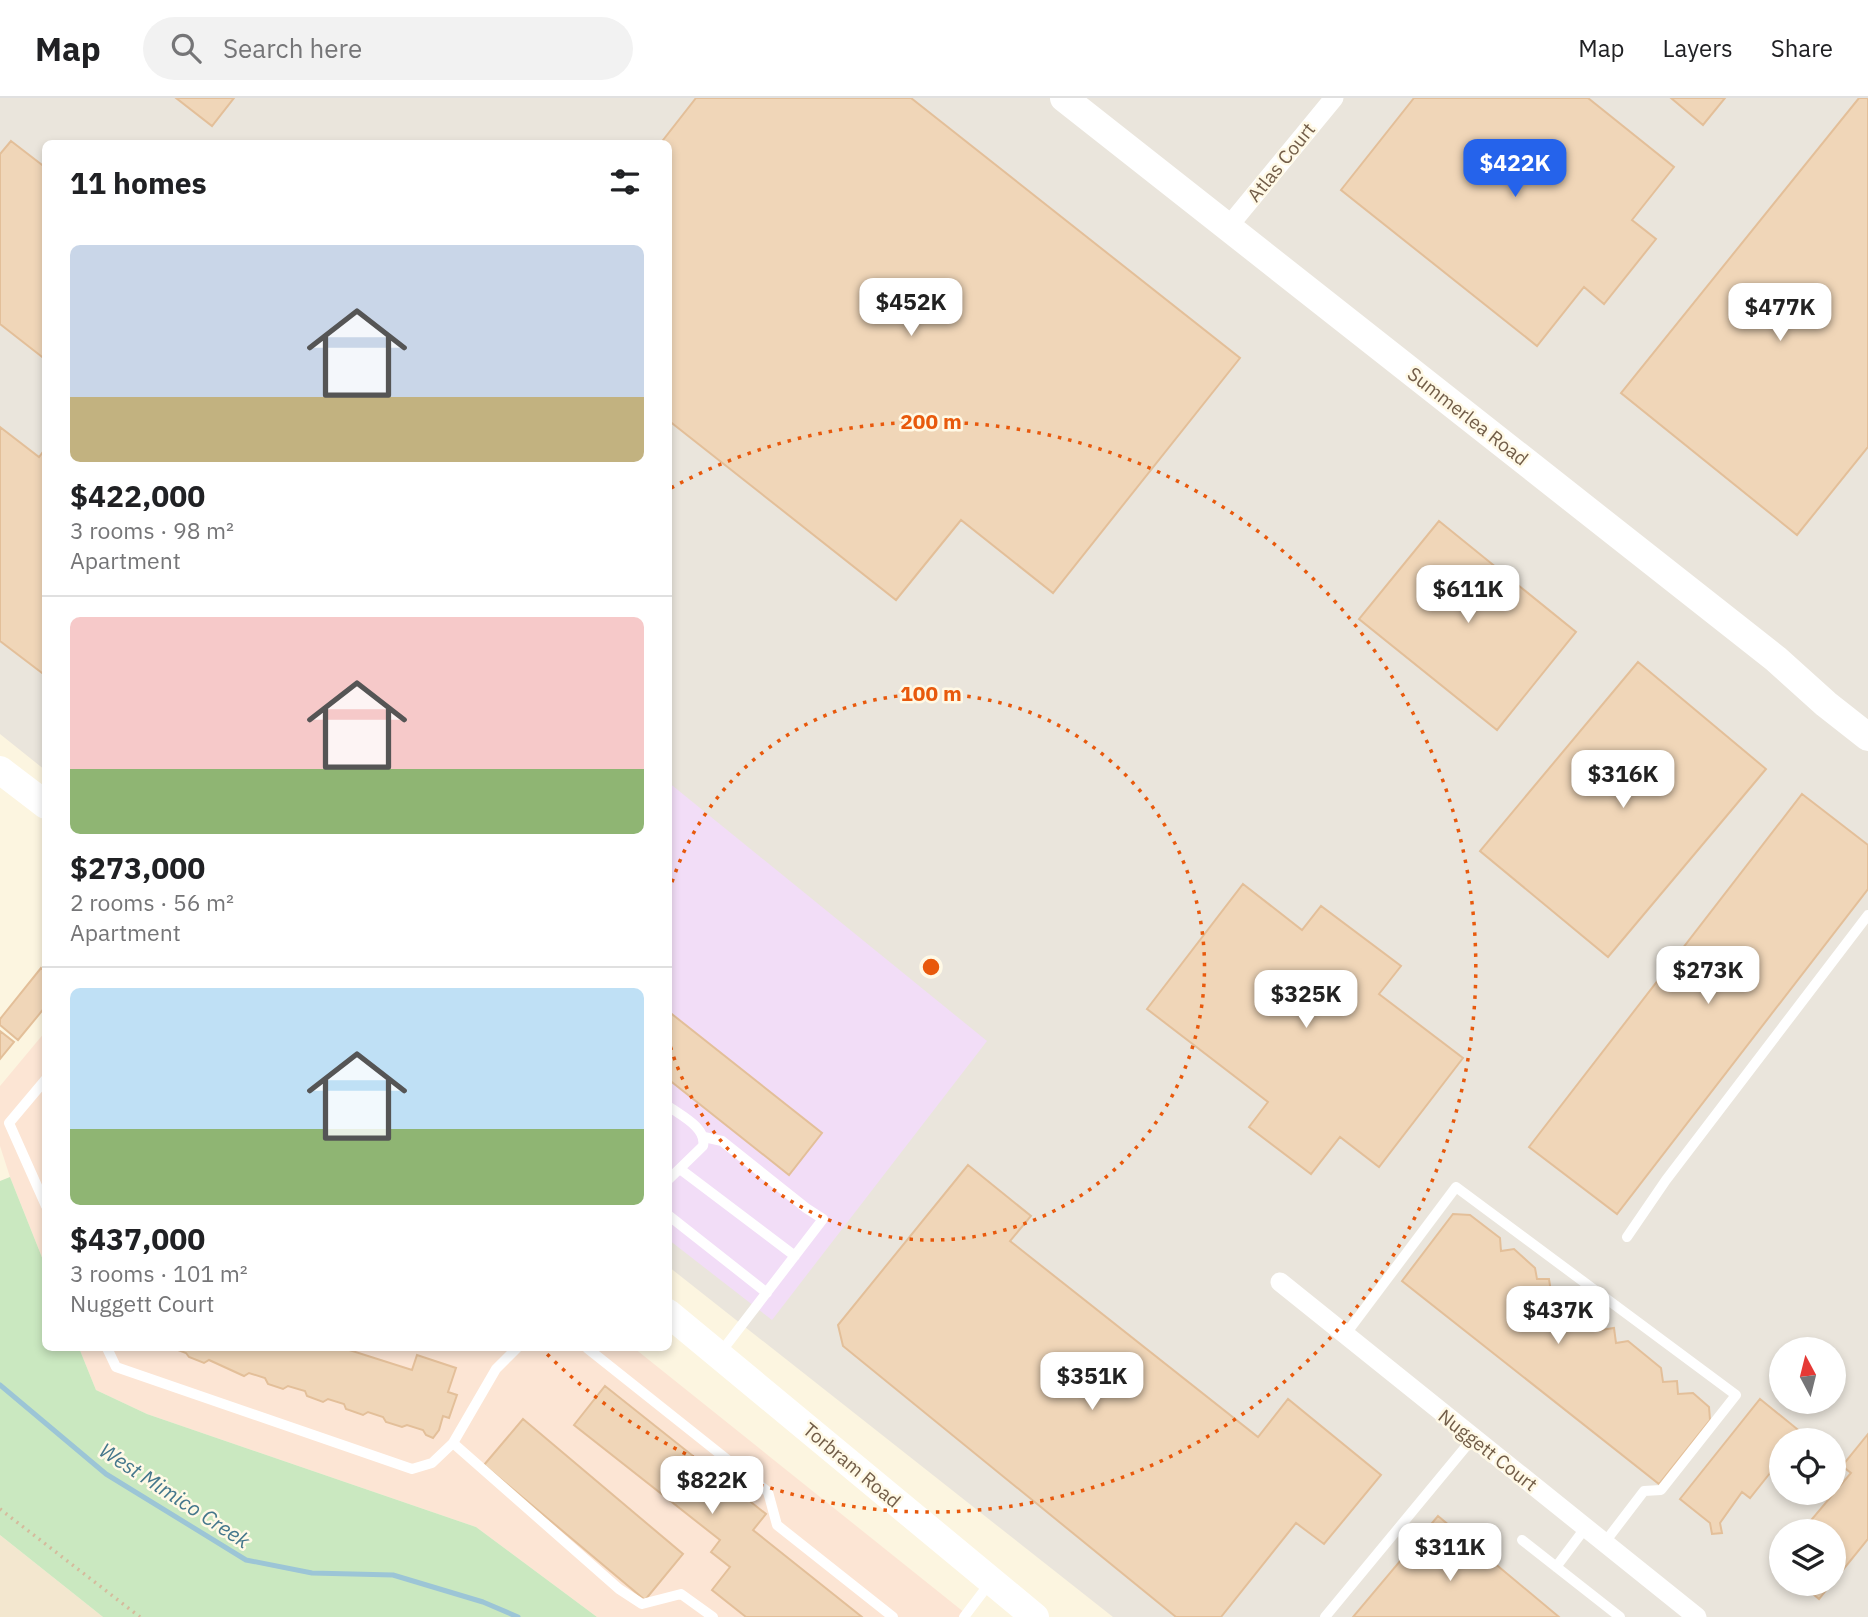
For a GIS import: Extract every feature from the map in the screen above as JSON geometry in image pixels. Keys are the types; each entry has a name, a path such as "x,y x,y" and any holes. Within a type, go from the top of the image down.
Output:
{"street":[{"name":"Summerlea Road","path":"1065,98 1776,659 1868,737"},
{"name":"Atlas Court","path":"1228,227 1334,98"},
{"path":"0,770 42,802"},
{"name":"Nuggett Court","path":"1280,1282 1697,1617"},
{"name":"Torbram Road","path":"672,1316 1035,1617"}],"lane":[{"path":"1627,1237 1665,1180 1868,915"},
{"path":"42,1084 9,1123 42,1197"},
{"path":"672,1109 701,1131 704,1137 703,1146 673,1172 795,1256"},
{"path":"704,1137 722,1141 806,1209 823,1219 719,1355"},
{"path":"1345,1335 1456,1187 1736,1395 1661,1490 1644,1491 1605,1542"},
{"path":"672,1218 767,1293"},
{"path":"108,1351 116,1367 412,1469 432,1463 453,1443 496,1370 514,1351"},
{"path":"591,1351 768,1492 777,1525 893,1617"},
{"path":"1325,1617 1473,1438"},
{"path":"453,1443 619,1589 642,1604 681,1594 713,1617"},
{"path":"1556,1567 1586,1527"},
{"path":"1522,1541 1620,1617"},
{"path":"964,1617 991,1581"}],"path":[{"path":"0,1509 140,1617"}],"shaded area":[{"path":"0,98 1868,98 1868,1617 1113,1617 672,1269 672,140 42,140 42,768 0,734"},
{"path":"672,785 987,1041 772,1320 672,1242"},
{"path":"42,1036 42,1257 0,1146 0,1086"},
{"path":"80,1351 638,1351 970,1617 597,1617 476,1527 147,1414 96,1390"},
{"path":"0,1535 103,1617 0,1617"}],"green space":[{"path":"10,1177 42,1257 42,1351 80,1351 96,1390 147,1414 476,1527 597,1617 103,1617 0,1535 0,1181"}],"building":[{"path":"176,98 234,98 212,126"},
{"path":"696,98 911,98 1240,358 1053,593 961,520 896,600 672,423 672,140 663,140"},
{"path":"1414,98 1588,98 1674,167 1632,220 1656,239 1604,304 1584,287 1537,346 1341,190"},
{"path":"1671,98 1725,98 1703,125"},
{"path":"1859,98 1868,98 1868,447 1797,535 1621,393"},
{"path":"11,141 42,165 42,357 0,324 0,154"},
{"path":"0,427 39,457 42,453 42,673 0,641"},
{"path":"1439,521 1576,632 1497,730 1359,619"},
{"path":"1638,662 1766,769 1608,957 1480,851"},
{"path":"1802,794 1868,845 1868,889 1617,1214 1529,1147"},
{"path":"1243,884 1302,930 1321,906 1401,966 1379,994 1463,1058 1379,1167 1340,1137 1311,1174 1249,1127 1268,1102 1147,1009"},
{"path":"42,969 42,1011 18,1040 0,1025 0,1019"},
{"path":"672,1014 822,1133 789,1175 672,1082"},
{"path":"0,1031 14,1042 0,1059"},
{"path":"968,1165 1031,1216 1010,1241 1258,1437 1288,1399 1381,1475 1324,1544 1296,1523 1221,1617 1176,1617 843,1346 838,1325"},
{"path":"1453,1214 1470,1215 1500,1238 1501,1251 1514,1249 1535,1268 1537,1279 1549,1279 1551,1292 1565,1291 1599,1317 1601,1330 1614,1328 1616,1343 1628,1341 1661,1368 1663,1382 1677,1381 1678,1394 1693,1393 1709,1407 1710,1420 1659,1484 1402,1281"},
{"path":"181,1351 352,1351 412,1370 417,1355 456,1368 448,1392 457,1395 449,1418 443,1416 439,1430 433,1438 423,1430 386,1422 383,1417 368,1412 363,1415 346,1409 344,1404 328,1399 323,1402 307,1396 305,1391 288,1386 283,1389 268,1384 265,1378 249,1373 244,1376 209,1360 204,1363"},
{"path":"605,1386 766,1514 753,1530 862,1617 746,1617 712,1590 730,1567 711,1552 720,1540 574,1425"},
{"path":"1760,1399 1769,1406 1769,1414 1779,1414 1796,1428 1769,1428 1769,1474 1750,1498 1742,1492 1720,1523 1722,1533 1712,1534 1710,1523 1680,1499"},
{"path":"523,1419 683,1554 645,1600 484,1465"},
{"path":"1868,1434 1868,1539 1846,1566 1846,1519 1812,1519 1824,1505 1846,1505 1846,1479 1851,1473 1846,1469 1846,1461"},
{"path":"1438,1516 1559,1617 1353,1617"}],"waterway":[{"name":"West Mimico Creek","path":"0,1385 106,1474 246,1560 312,1573 393,1575 483,1602 518,1617"}]}
